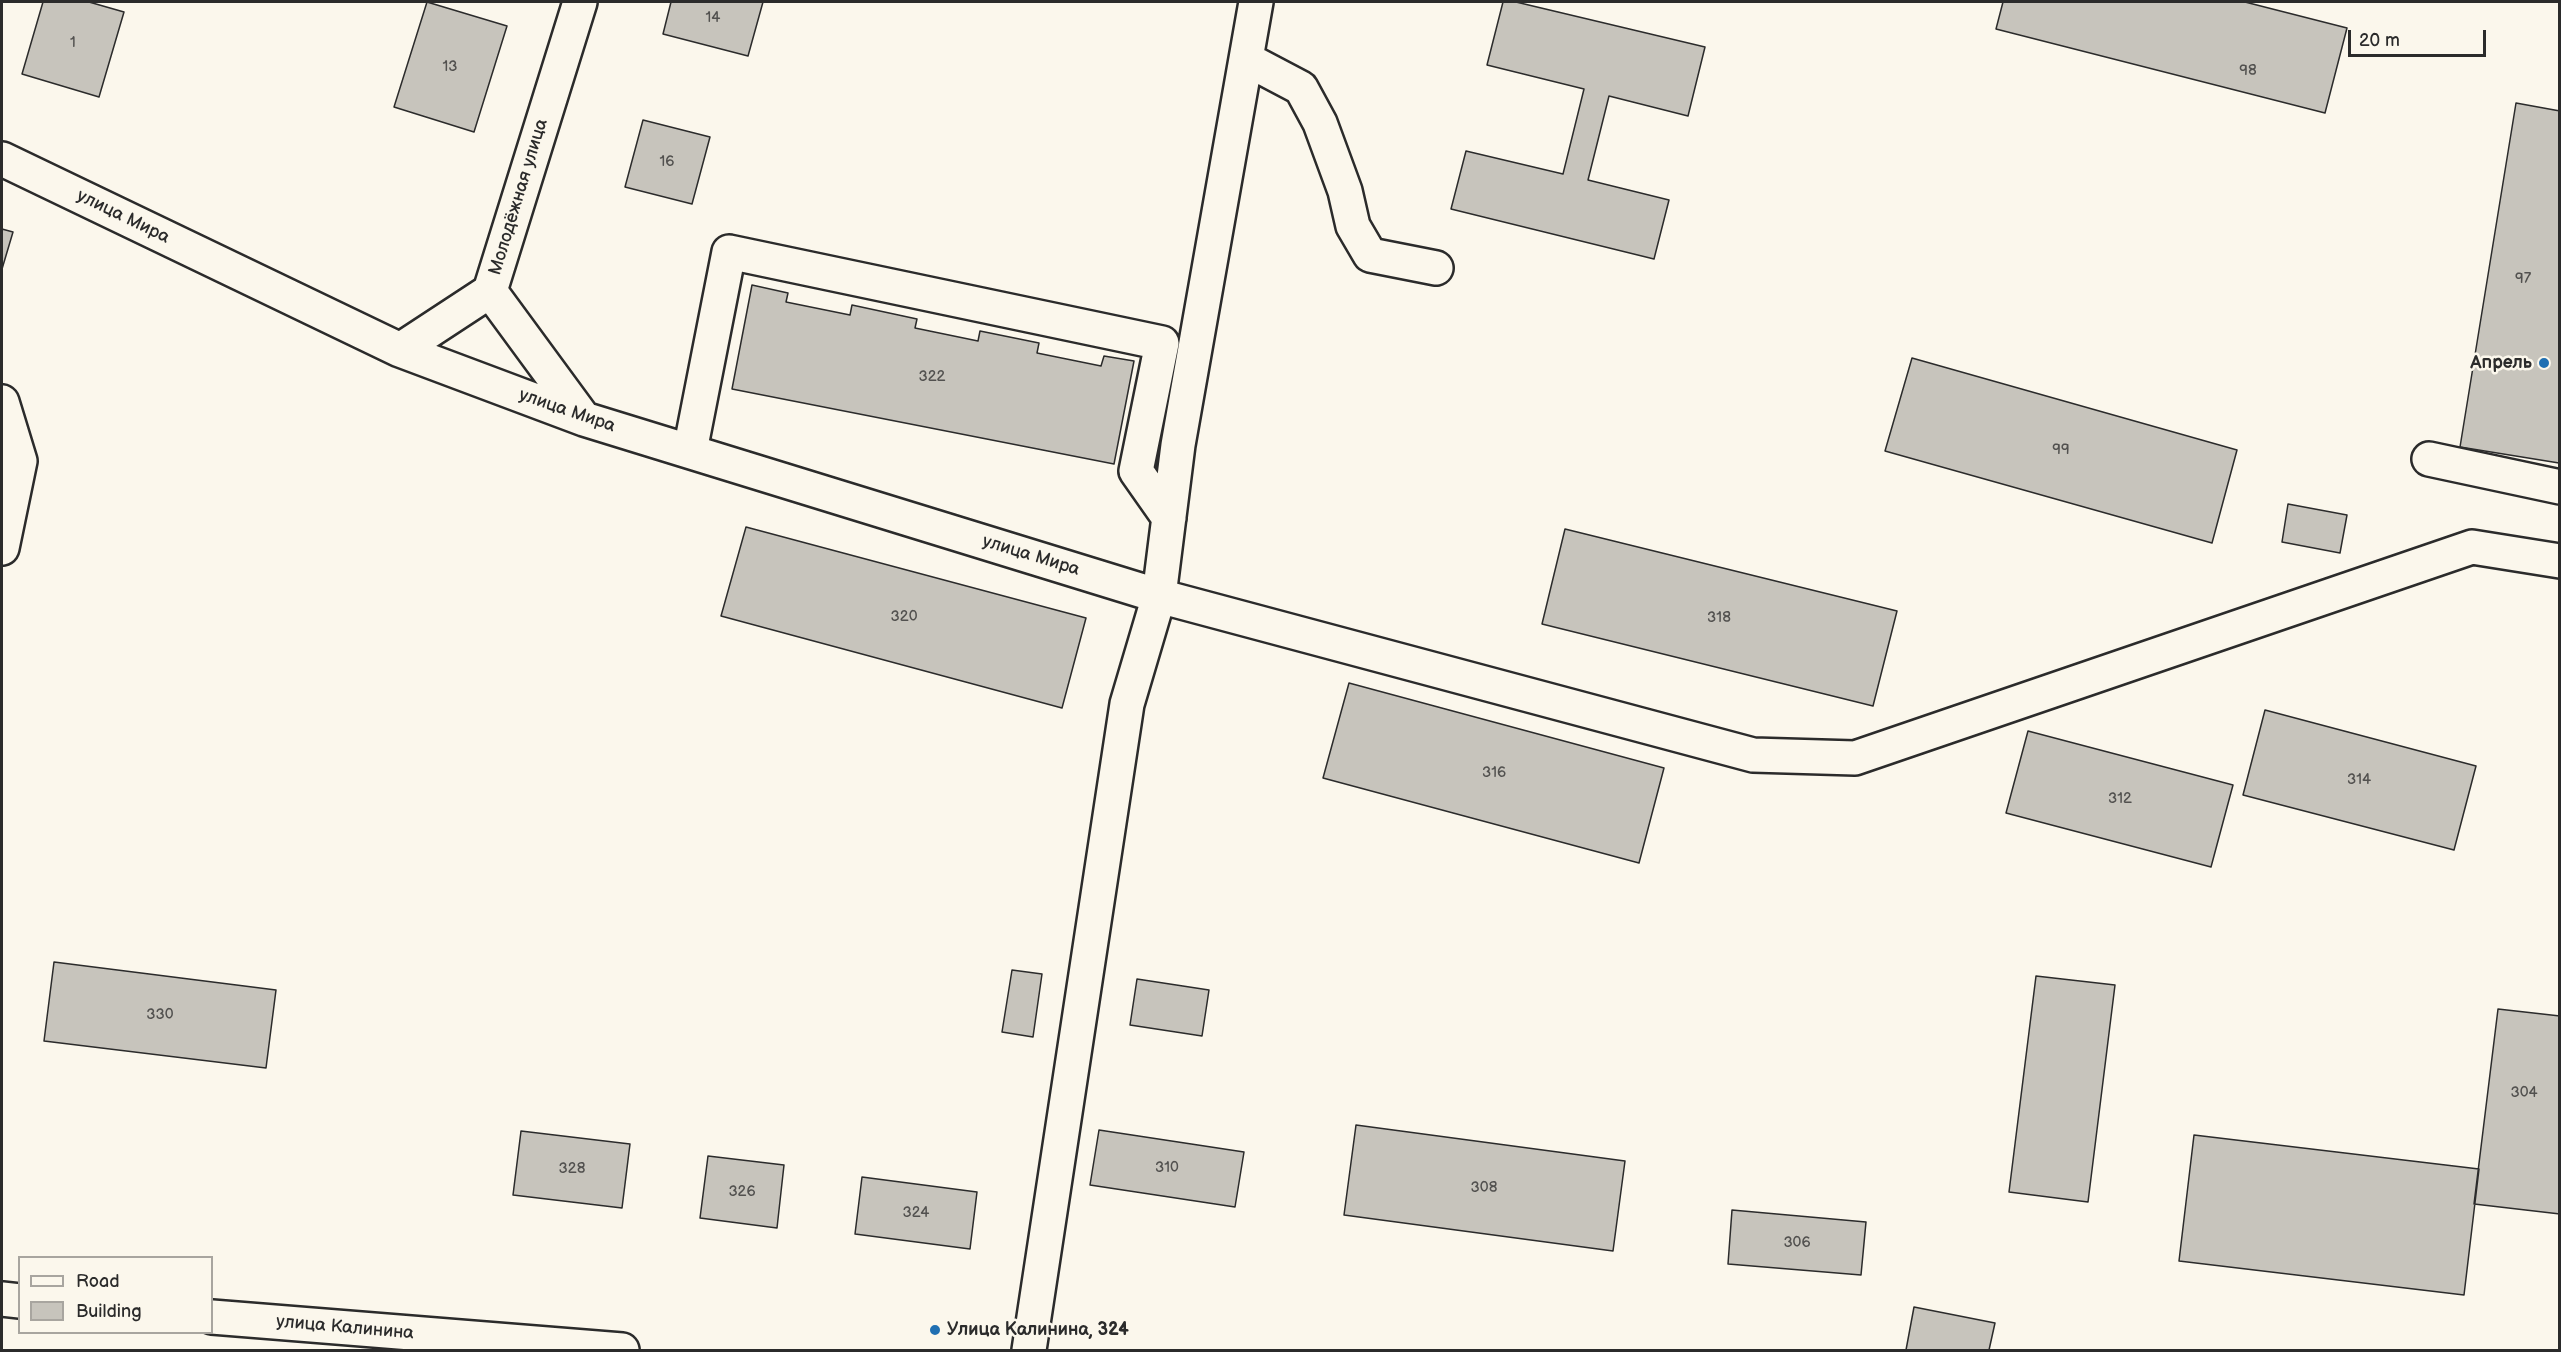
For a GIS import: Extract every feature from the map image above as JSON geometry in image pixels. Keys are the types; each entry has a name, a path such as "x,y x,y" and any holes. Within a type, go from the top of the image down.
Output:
{"street":[{"name":"Молодёжная улица","path":"400,350 489,291 580,2"},
{"path":"1029,1350 1127,704 1159,596 1178,445 1256,2"},
{"path":"1246,59 1301,88 1320,123 1345,191 1353,226 1370,255 1436,268"},
{"name":"улица Мира","path":"2,159 400,350 584,419 1159,596 1753,755 1855,758 2472,547 2559,561"},
{"path":"690,451 729,252 1162,343 1136,471 1169,518"},
{"path":"489,291 584,419"},
{"path":"2,402 21,461 2,548"},
{"path":"2429,459 2559,487"},
{"path":"2,1299 18,1301"},
{"name":"улица Калинина","path":"213,1317 622,1350"}],"building":[{"path":"43,2 89,2 124,12 99,97 22,74"},
{"path":"427,2 507,26 474,132 394,107"},
{"path":"671,2 763,2 748,56 663,34"},
{"path":"1503,2 1516,2 1705,47 1688,116 1609,96 1588,180 1669,200 1654,259 1451,209 1466,151 1563,174 1584,89 1487,65"},
{"path":"2003,2 2245,2 2347,28 2325,113 1996,29"},
{"path":"2516,103 2560,111 2559,463 2460,447"},
{"path":"643,120 710,137 692,204 625,187"},
{"path":"2,229 13,232 2,269"},
{"path":"752,285 788,293 786,302 850,315 852,305 917,319 915,328 978,341 980,331 1039,343 1037,353 1101,366 1104,356 1134,361 1114,464 732,389"},
{"path":"1912,358 2237,450 2212,543 1885,451"},
{"path":"2288,504 2347,515 2340,553 2282,542"},
{"path":"746,527 1086,618 1062,708 721,616"},
{"path":"1565,529 1897,611 1873,706 1542,624"},
{"path":"1349,683 1664,768 1639,863 1323,778"},
{"path":"2265,710 2476,766 2454,850 2243,795"},
{"path":"2028,731 2233,785 2211,867 2006,813"},
{"path":"54,962 276,990 266,1068 44,1041"},
{"path":"1012,970 1042,974 1033,1037 1002,1032"},
{"path":"2036,976 2115,985 2088,1202 2009,1192"},
{"path":"1137,979 1209,990 1202,1036 1130,1025"},
{"path":"2498,1009 2560,1016 2560,1214 2474,1204"},
{"path":"1356,1125 1625,1161 1613,1251 1344,1215"},
{"path":"1099,1130 1244,1152 1235,1207 1090,1185"},
{"path":"521,1131 630,1144 622,1208 513,1195"},
{"path":"2194,1135 2479,1169 2464,1295 2179,1261"},
{"path":"708,1156 784,1165 777,1228 700,1218"},
{"path":"862,1177 977,1192 970,1249 855,1234"},
{"path":"1732,1210 1866,1222 1861,1275 1728,1264"},
{"path":"1914,1307 1995,1323 1989,1350 1906,1350"}],"place":[{"name":"Апрель","path":"2544,363"},
{"name":"Улица Калинина, 324","path":"935,1330"}]}
